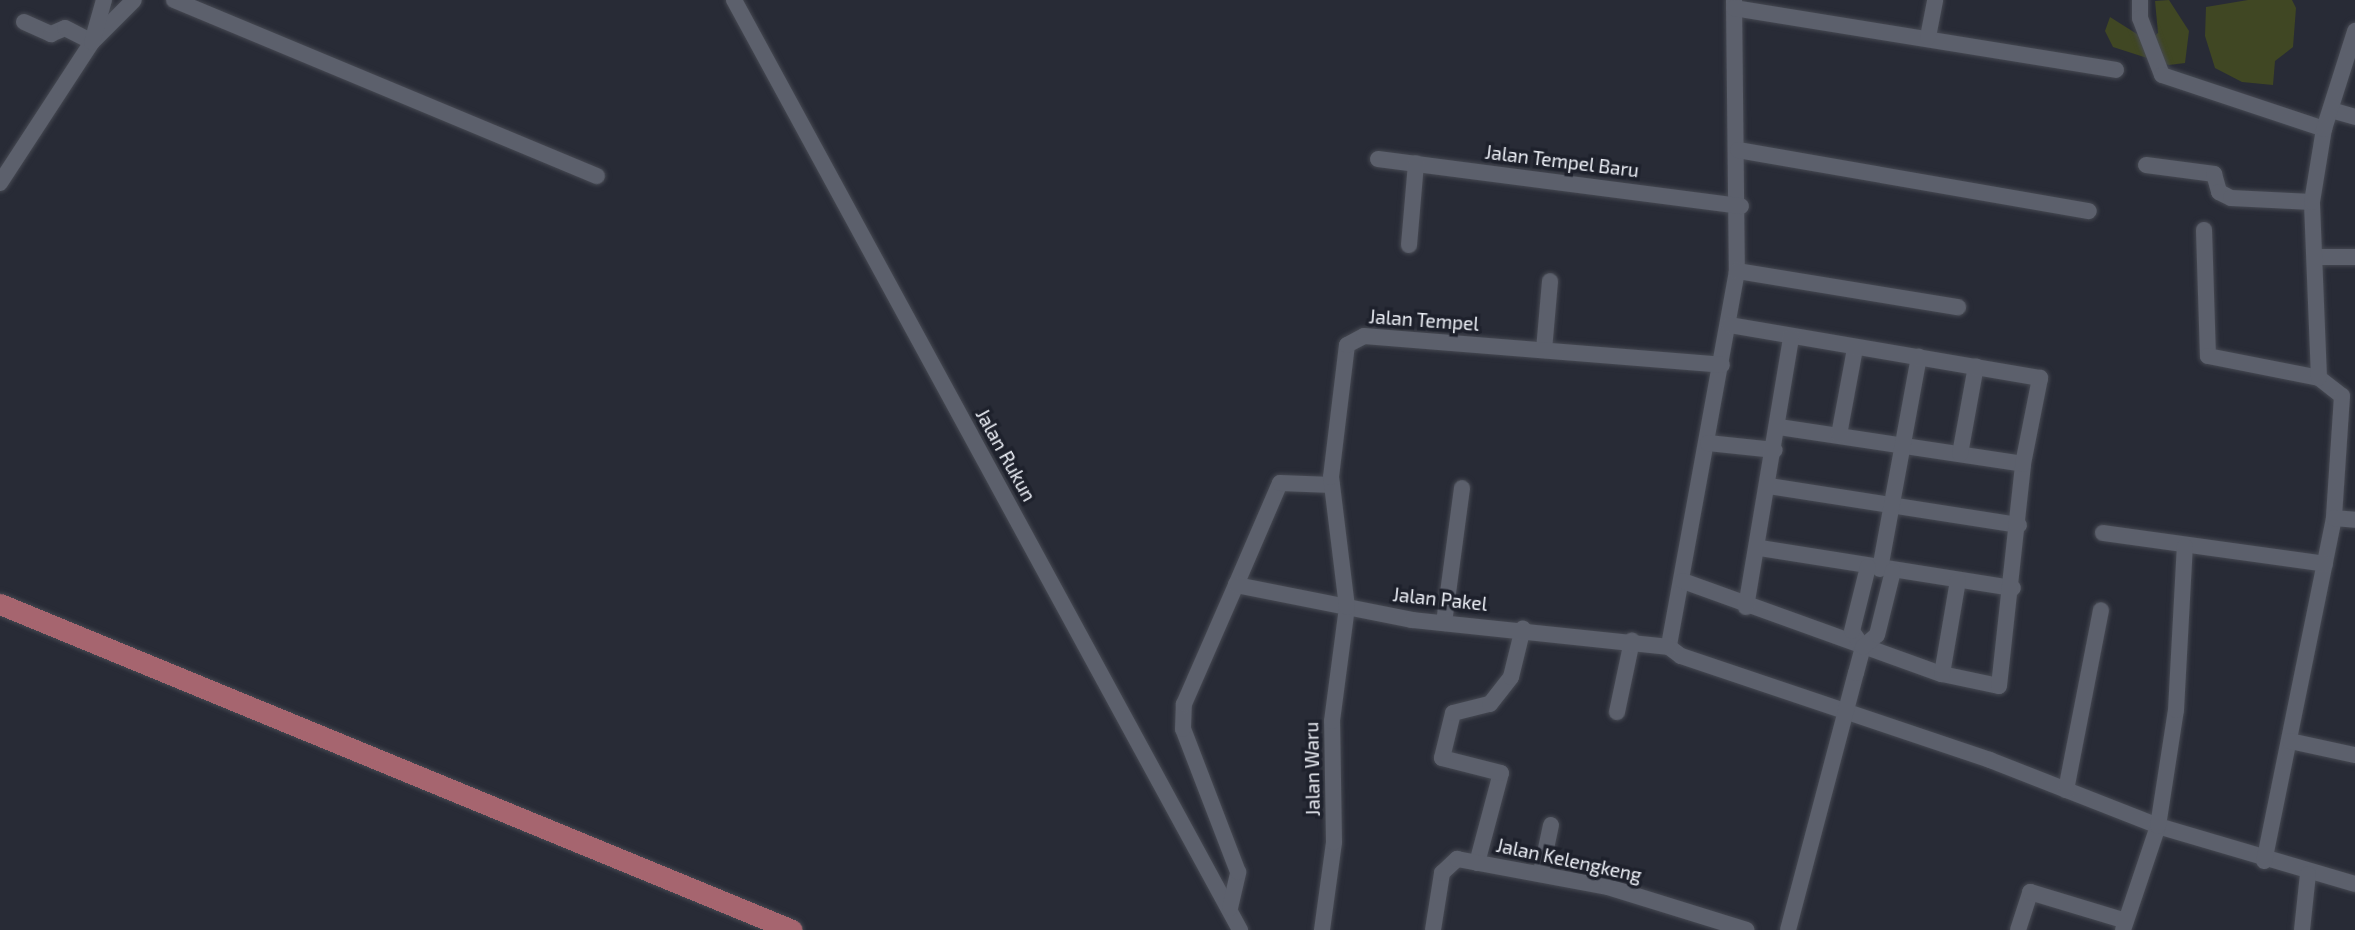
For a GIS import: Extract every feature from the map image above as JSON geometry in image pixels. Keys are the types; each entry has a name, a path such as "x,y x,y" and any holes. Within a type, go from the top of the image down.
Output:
{"main road":[{"path":"0,604 792,930"}],"street":[{"path":"92,42 104,0"},
{"path":"0,183 92,42 134,0"},
{"path":"174,0 597,176"},
{"name":"Jalan Rukun","path":"734,0 1240,930"},
{"path":"1928,37 1935,0"},
{"path":"2140,0 2140,18 2162,75 2324,129"},
{"path":"1669,647 1722,366 1737,271 1741,206 1734,4 1915,41 1928,37 2116,70"},
{"path":"24,22 51,34 65,28 92,42"},
{"path":"2319,378 2312,202 2324,129 2355,31"},
{"path":"2331,110 2355,117"},
{"path":"1738,150 2089,211"},
{"name":"Jalan Tempel Baru","path":"1378,159 1741,206"},
{"path":"1409,245 1416,163"},
{"path":"2146,164 2214,174 2219,192 2231,198 2312,202"},
{"path":"2204,230 2208,356 2319,378 2342,396 2334,518 2264,860"},
{"path":"2316,257 2355,257"},
{"path":"1737,271 1958,307"},
{"path":"1544,350 1550,281"},
{"path":"1683,581 1746,607 1942,674 1998,686 2013,588 2024,464 2040,378 1855,349 1729,325"},
{"name":"Jalan Tempel","path":"1348,607 1332,485 1343,358 1354,338 1544,350 1722,366"},
{"path":"1746,607 1760,548 1791,338"},
{"path":"1839,435 1855,349"},
{"path":"1788,930 1863,647 1877,635 1880,569 1900,446 1919,357"},
{"path":"1960,454 1976,366"},
{"path":"1779,427 2024,464"},
{"path":"1708,443 1775,450"},
{"path":"1230,908 1238,872 1183,729 1184,704 1280,483 1332,485"},
{"path":"1769,486 2019,525"},
{"path":"1444,623 1462,488"},
{"path":"2334,518 2355,520"},
{"path":"2104,533 2325,564"},
{"path":"2018,930 2026,897 2036,891 2125,926 2158,826 2176,710 2185,546"},
{"path":"1760,548 2013,588"},
{"path":"1863,647 1852,631 1880,569"},
{"path":"1942,674 1958,580"},
{"name":"Jalan Pakel","path":"1236,584 1444,623 1526,628 1669,647 1681,656 1845,711 2158,826 2308,874 2355,884"},
{"name":"Jalan Waru","path":"1322,930 1334,829 1332,721 1348,607"},
{"path":"2066,790 2101,610"},
{"path":"1477,863 1501,773 1442,758 1453,713 1490,704 1511,677 1526,628"},
{"path":"1617,712 1632,641"},
{"path":"2290,741 2355,755"},
{"path":"1541,872 1551,825"},
{"name":"Jalan Kelengkeng","path":"1433,930 1448,863 1477,863 1541,872 1748,930"},
{"path":"2302,930 2308,874"}],"green space":[{"path":"2169,0 2189,31 2185,63 2169,65 2113,47 2105,31 2110,17 2148,41 2158,33 2155,1"},
{"path":"2248,0 2292,0 2296,8 2293,47 2275,61 2273,85 2242,82 2215,68 2205,36 2206,7"}]}
